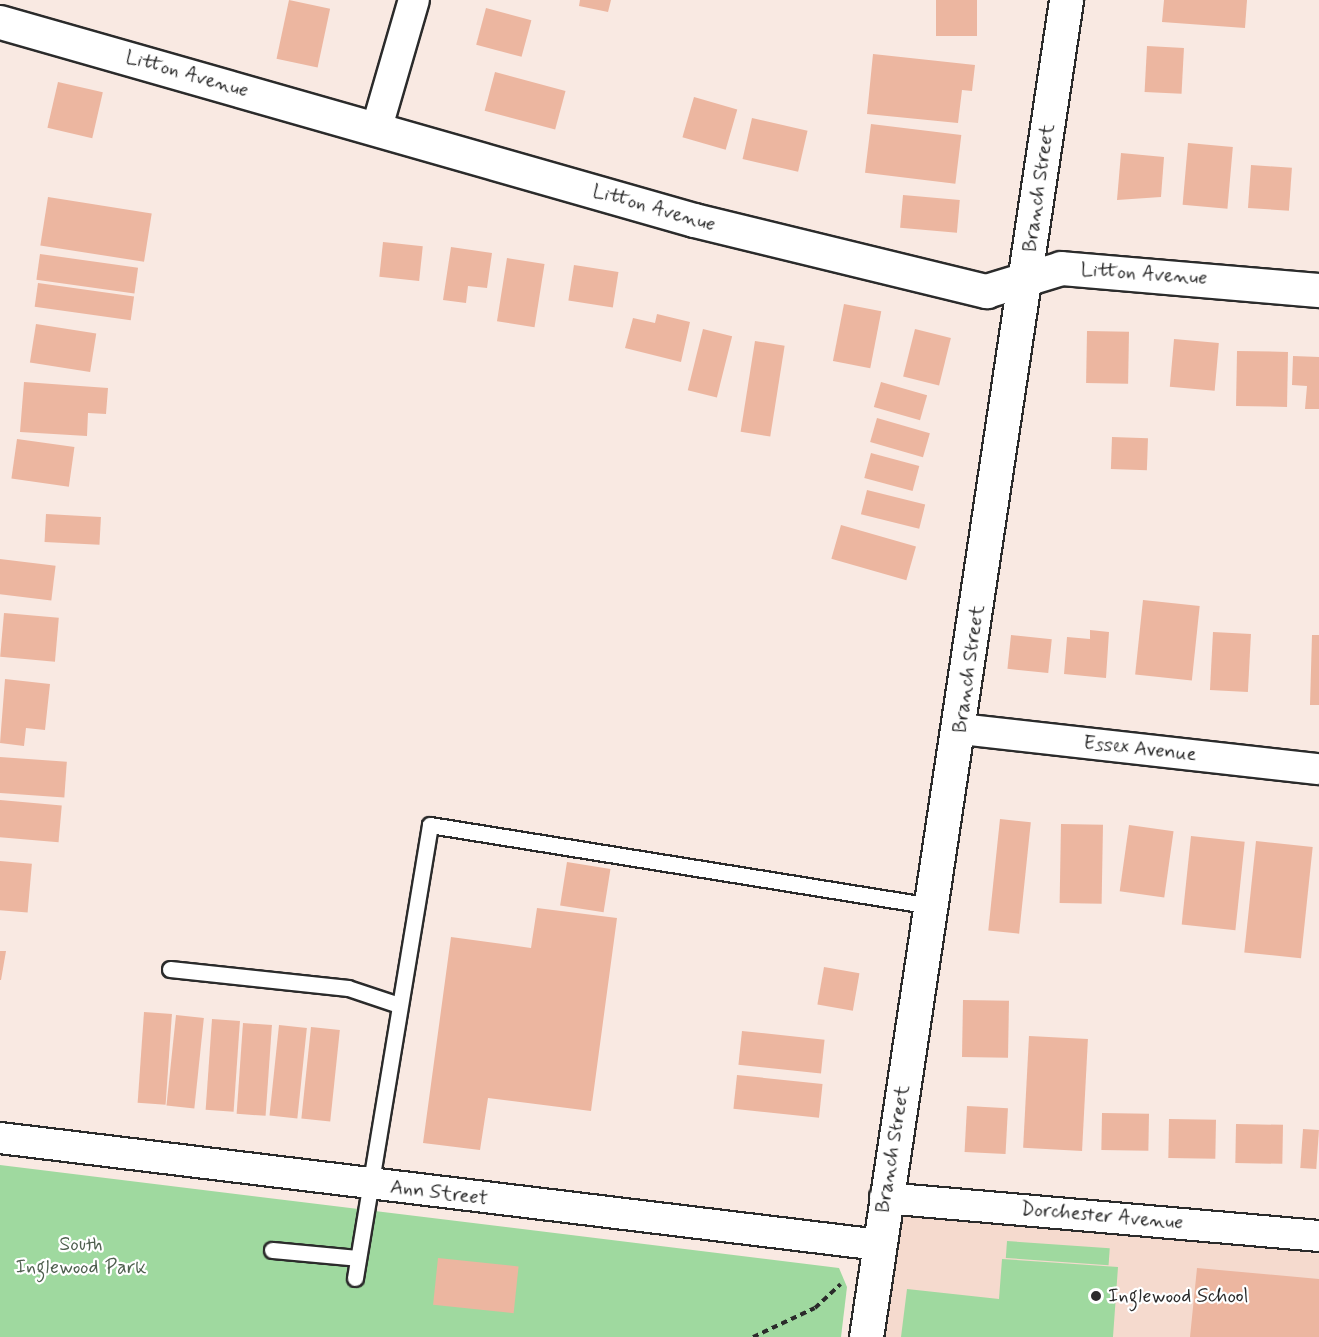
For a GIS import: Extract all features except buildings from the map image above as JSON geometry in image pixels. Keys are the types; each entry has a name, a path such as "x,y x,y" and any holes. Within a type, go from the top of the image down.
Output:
{"street":[{"path":"377,127 414,0"},
{"name":"Branch Street","path":"866,1337 885,1198 961,729 1066,0"},
{"name":"Litton Avenue","path":"0,22 832,256 986,291 1061,268 1319,290"},
{"name":"Essex Avenue","path":"961,729 1319,769"},
{"name":"Ann Street","path":"0,1138 879,1245"},
{"name":"Dorchester Avenue","path":"885,1198 1319,1236"}],"lane":[{"path":"355,1278 368,1184 430,825 933,906"},
{"path":"170,969 348,987 399,1005"},
{"path":"272,1250 358,1258"}],"path":[{"path":"753,1337 814,1308 844,1278"}],"shaded area":[{"name":"Inglewood School","path":"907,1200 1319,1254 1319,1337 870,1337 879,1245"}],"green space":[{"name":"South Inglewood Park","path":"0,1165 839,1268 847,1287 841,1337 0,1337"},
{"path":"1007,1241 1110,1248 1109,1265 1006,1258"},
{"path":"1002,1259 1118,1267 1113,1337 901,1337 907,1289 999,1299"}],"place":[{"name":"Inglewood School","path":"1096,1296"}]}
